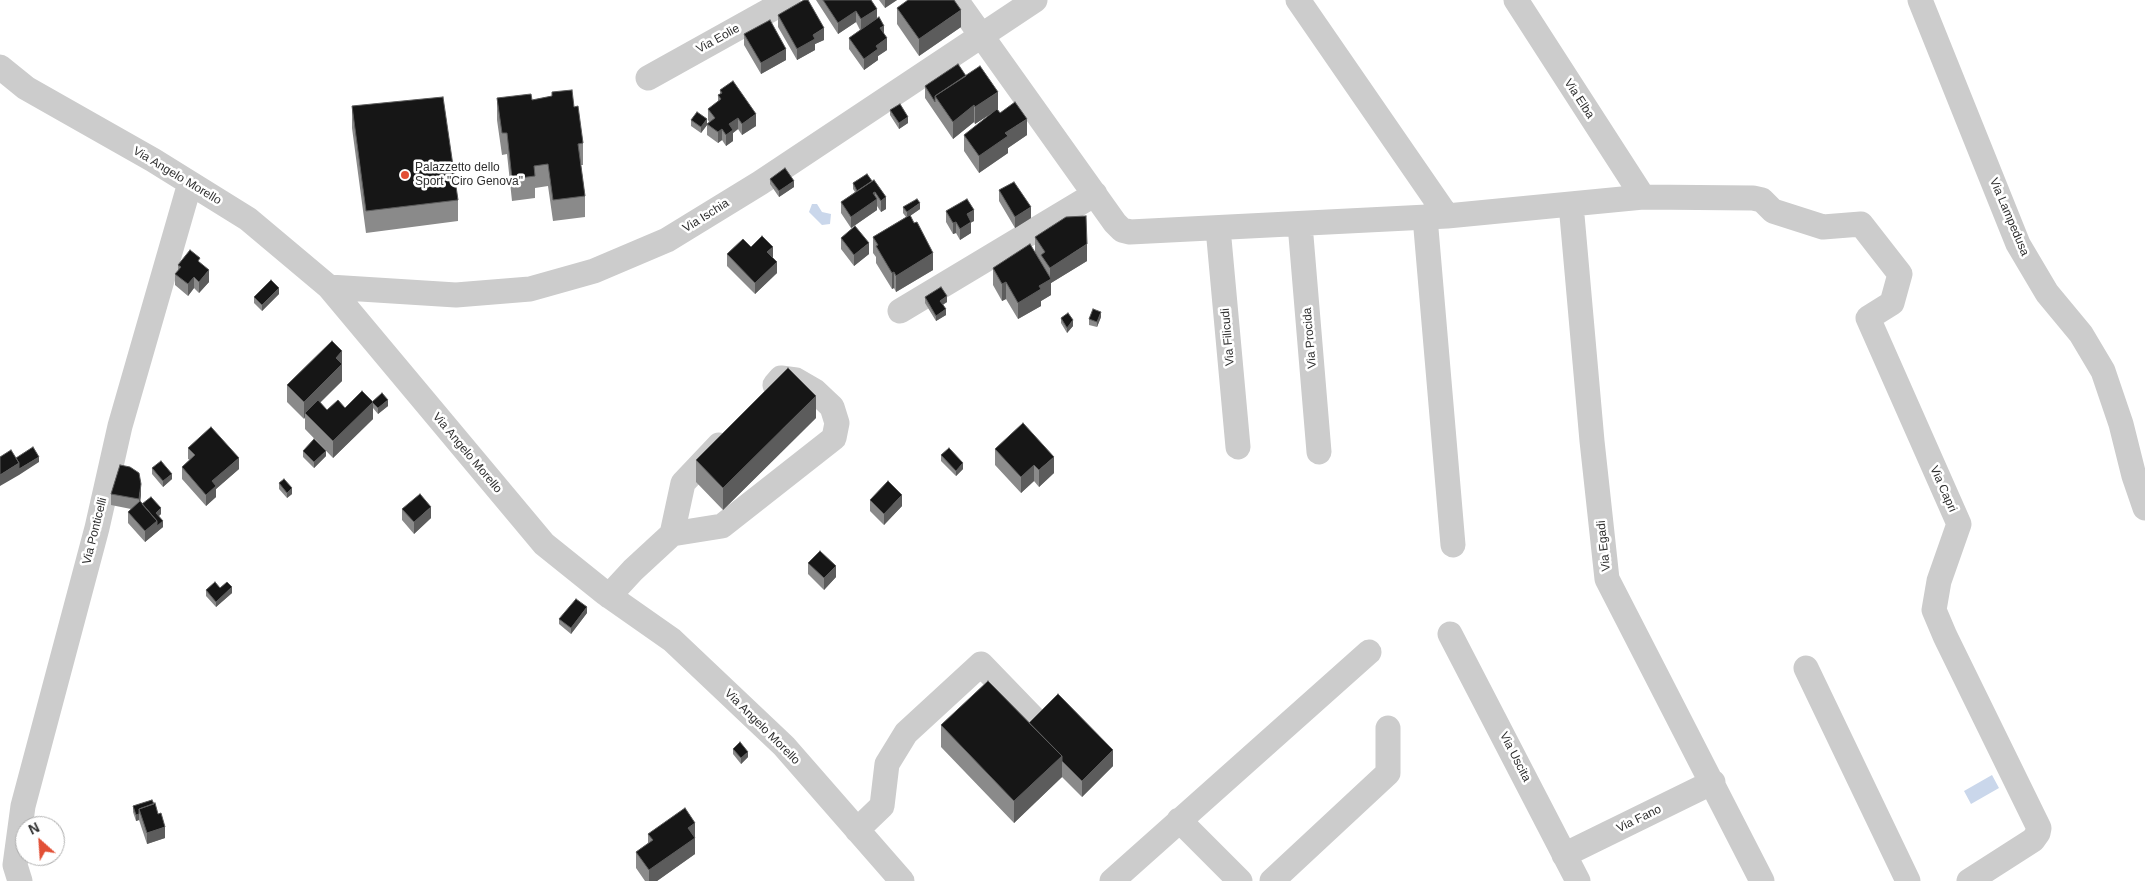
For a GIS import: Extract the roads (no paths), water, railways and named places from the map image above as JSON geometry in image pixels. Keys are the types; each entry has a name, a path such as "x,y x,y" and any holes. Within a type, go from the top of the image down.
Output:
{"street":[{"name":"Via Eolie","path":"648,78 788,0"},
{"path":"956,0 1115,223 1122,230 1130,232 1436,217 1643,197"},
{"name":"Via Ischia","path":"329,287 456,295 530,289 594,271 667,240 760,182 1035,0"},
{"path":"1298,0 1436,217 1453,545"},
{"name":"Via Elba","path":"1516,0 1643,197"},
{"name":"Via Lampedusa","path":"1920,0 2018,244 2047,293 2080,334 2103,370 2145,508"},
{"name":"Via Angelo Morello","path":"0,67 26,88 190,183 248,219 329,287 544,544 610,596 672,640 777,739 902,881"},
{"name":"Via Ponticelli","path":"12,865 23,806 97,528 120,426 190,183"},
{"path":"900,311 1095,194"},
{"name":"Via Capri","path":"1643,197 1753,198 1762,200 1773,211 1823,227 1861,224 1900,274 1892,303 1868,318 1959,524 1939,581 1934,610 2039,828 2033,840 1969,881"},
{"name":"Via Egadi","path":"1571,204 1592,441 1607,579 1713,782 1762,881"},
{"name":"Via Procida","path":"1300,224 1319,452"},
{"name":"Via Filicudi","path":"1218,228 1238,447"},
{"path":"610,596 633,570 672,534 722,526 834,438 837,423 832,407 815,391 796,380 781,378 762,399"},
{"path":"672,534 684,483 736,427"},
{"name":"Via Uscita","path":"1450,634 1578,881"},
{"path":"1112,881 1369,652"},
{"path":"857,830 882,806 887,764 906,733 981,664 1039,724"},
{"path":"1806,668 1908,881"},
{"path":"1272,881 1388,773 1388,728"},
{"name":"Via Fano","path":"1564,855 1713,782"},
{"path":"1179,820 1240,881"}],"water":[{"path":"812,204 817,204 822,212 831,214 830,224 822,225 809,212"},
{"path":"1992,775 1999,788 1971,804 1964,791"}],"place":[{"name":"Palazzetto dello Sport \"Ciro Genova\"","path":"405,175"}]}
